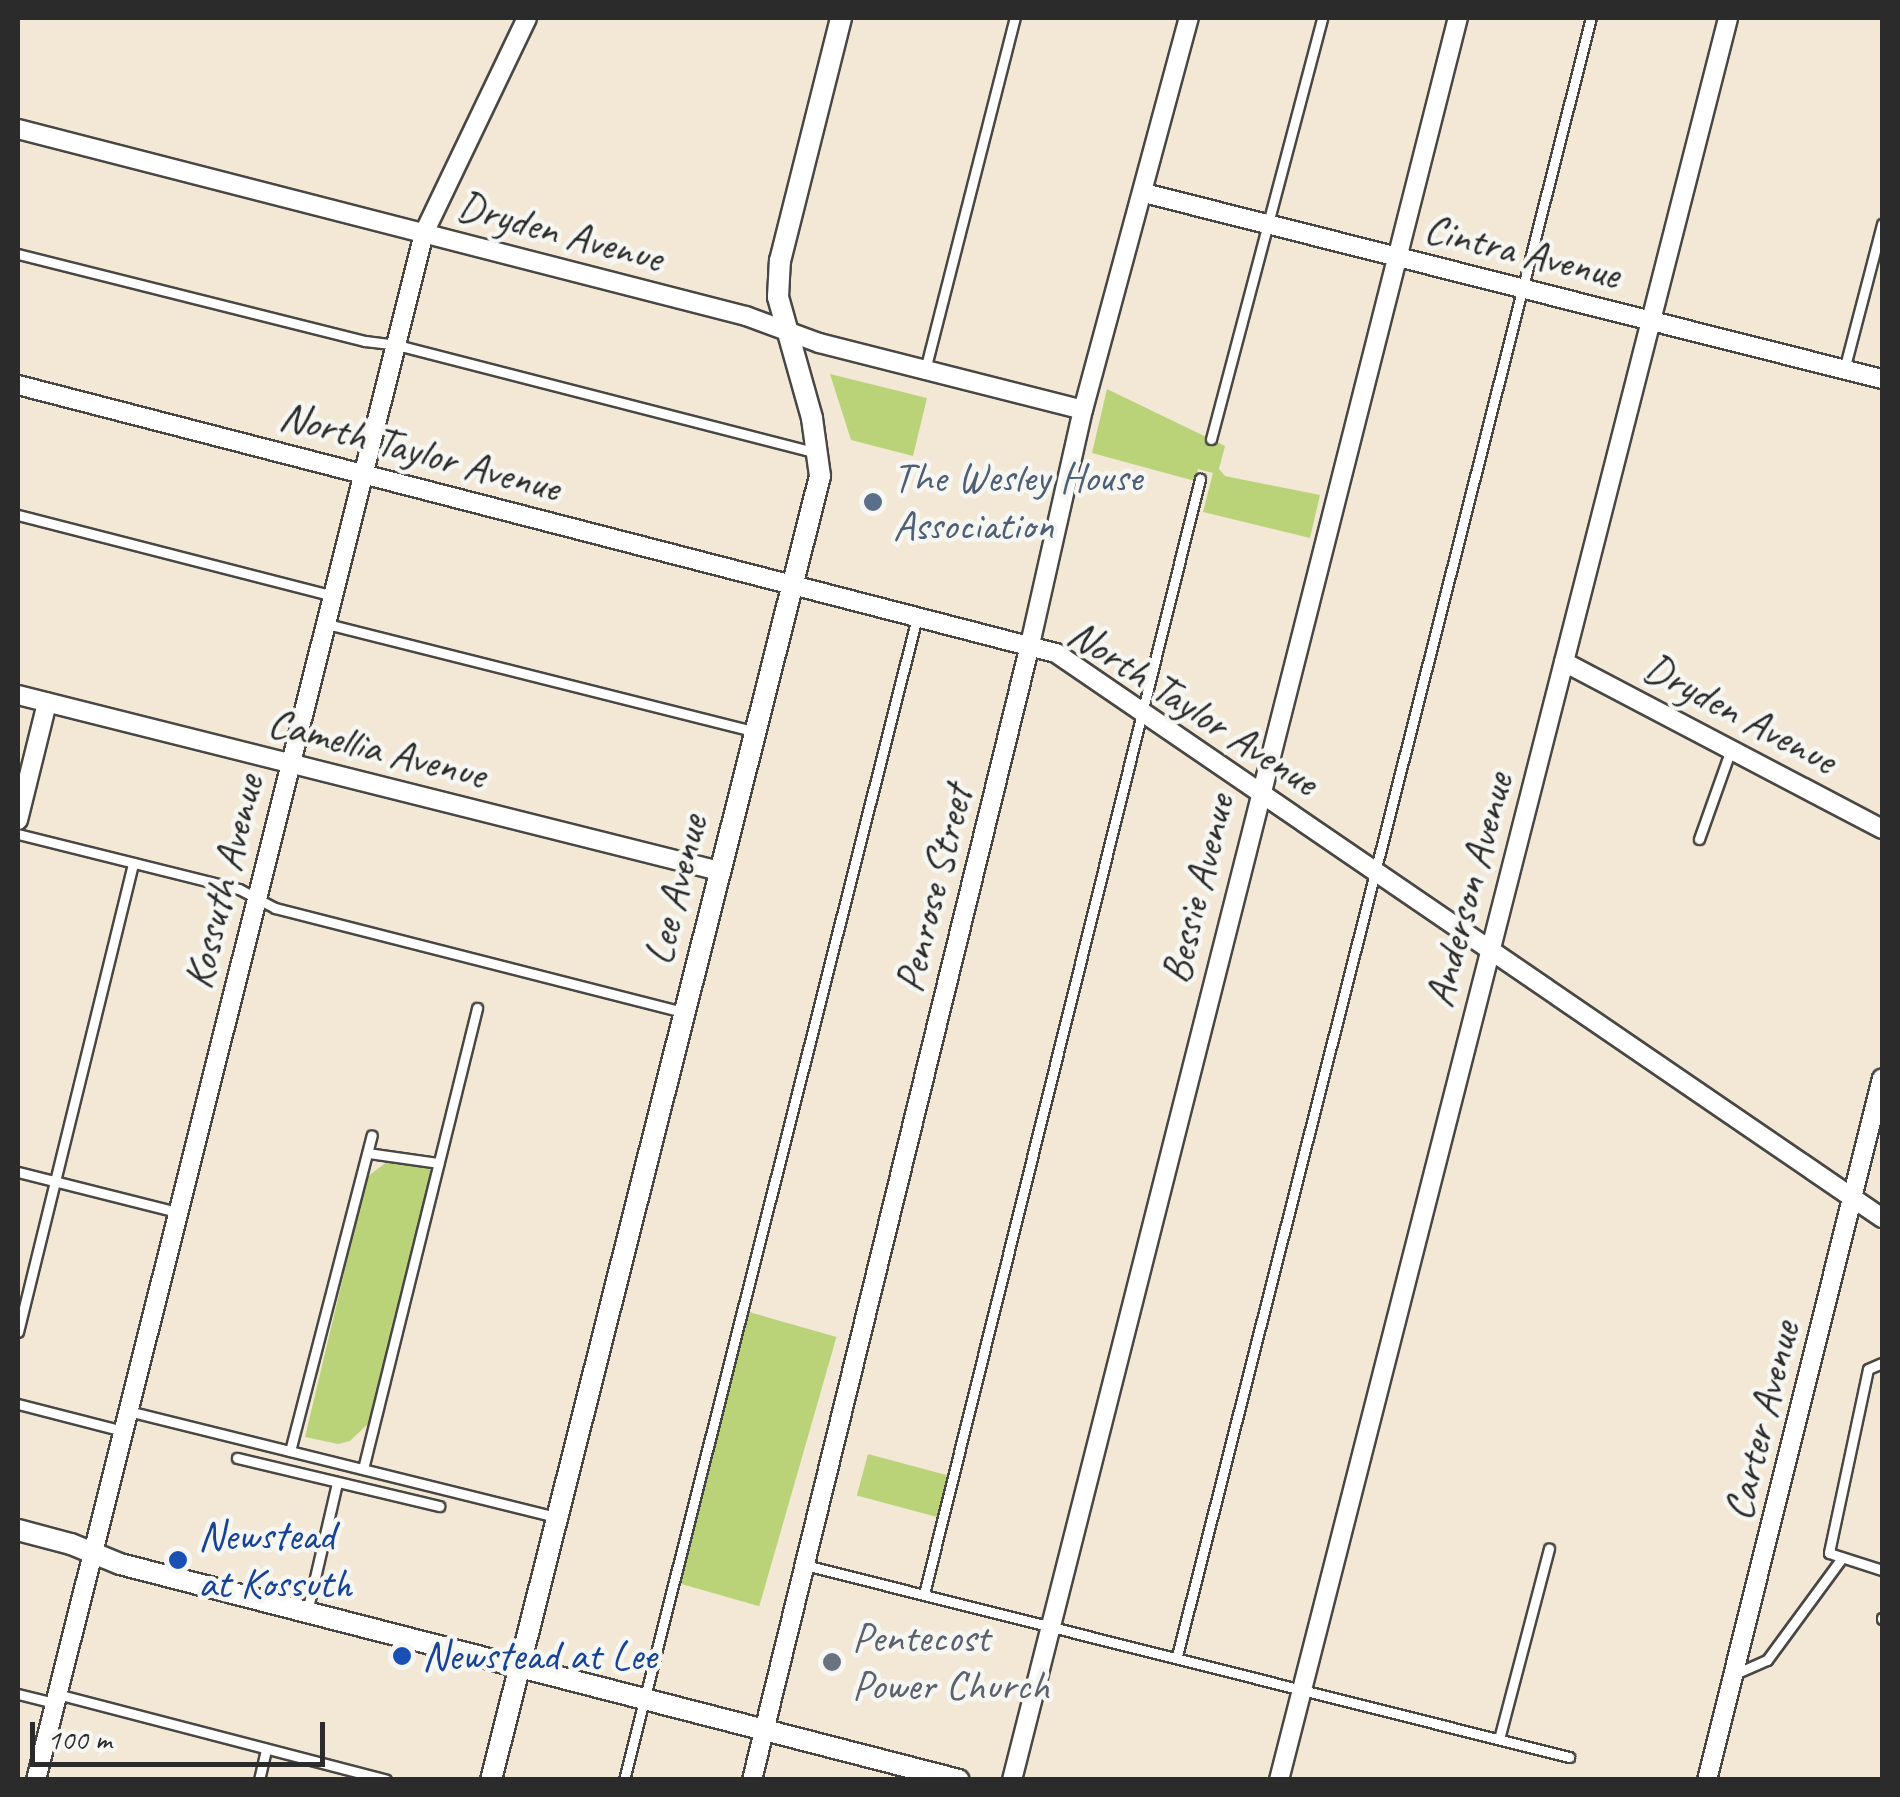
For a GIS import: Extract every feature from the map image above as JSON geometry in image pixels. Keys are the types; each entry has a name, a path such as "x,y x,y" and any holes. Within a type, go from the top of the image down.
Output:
{"street":[{"name":"Kossuth Avenue","path":"36,1780 424,233 527,18"},
{"name":"Lee Avenue","path":"491,1780 820,476 820,454 778,297 780,260 841,18"},
{"name":"Penrose Street","path":"752,1780 1030,645 1083,410 1189,18"},
{"name":"Bessie Avenue","path":"1012,1780 1259,791 1458,18"},
{"name":"Anderson Avenue","path":"1279,1780 1728,18"},
{"name":"Dryden Avenue","path":"18,129 424,233 1083,410"},
{"name":"Cintra Avenue","path":"1144,193 1882,379"},
{"name":"North Taylor Avenue","path":"18,385 1056,653 1882,1218"},
{"name":"Dryden Avenue","path":"1564,662 1882,829"},
{"name":"Camellia Avenue","path":"18,695 719,871"},
{"path":"18,820 47,703"},
{"name":"Carter Avenue","path":"1706,1780 1882,1078"},
{"path":"18,1530 120,1564 765,1730 883,1770 960,1780"}],"lane":[{"path":"924,370 1015,18"},
{"path":"1211,439 1322,18"},
{"path":"1177,1656 1592,18"},
{"path":"1844,370 1882,224"},
{"path":"18,254 365,341 397,344 820,454"},
{"path":"924,1594 1146,713 1200,479"},
{"path":"18,515 334,596"},
{"path":"624,1780 917,618"},
{"path":"327,624 754,731"},
{"path":"1699,839 1731,750"},
{"path":"18,834 256,897 276,908 684,1012"},
{"path":"18,1332 134,863"},
{"path":"363,1469 477,1008"},
{"path":"290,1451 372,1135"},
{"path":"368,1152 438,1163"},
{"path":"18,1172 178,1212"},
{"path":"1882,1363 1868,1369 1830,1553 1882,1570"},
{"path":"18,1404 123,1431"},
{"path":"128,1411 557,1518"},
{"path":"237,1458 439,1506"},
{"path":"307,1612 337,1483"},
{"path":"1499,1738 1549,1548"},
{"path":"1735,1674 1767,1660 1842,1558"},
{"path":"802,1564 1302,1686 1569,1757"},
{"path":"18,1694 56,1699 266,1748 386,1780"},
{"path":"259,1780 266,1748"}],"green space":[{"path":"830,374 927,398 913,456 851,440"},
{"path":"1107,389 1225,446 1219,469 1225,476 1320,495 1310,538 1203,512 1213,473 1198,469 1195,481 1092,453"},
{"path":"392,1158 431,1170 370,1422 350,1441 338,1444 305,1437 367,1177"},
{"path":"749,1312 836,1337 759,1606 672,1581"},
{"path":"868,1454 948,1475 937,1517 857,1496"}],"place":[{"name":"The Wesley House Association","path":"873,502"},
{"name":"Newstead at Kossuth","path":"178,1560"},
{"name":"Newstead at Lee","path":"402,1656"},
{"name":"Pentecost Power Church","path":"832,1662"}]}
